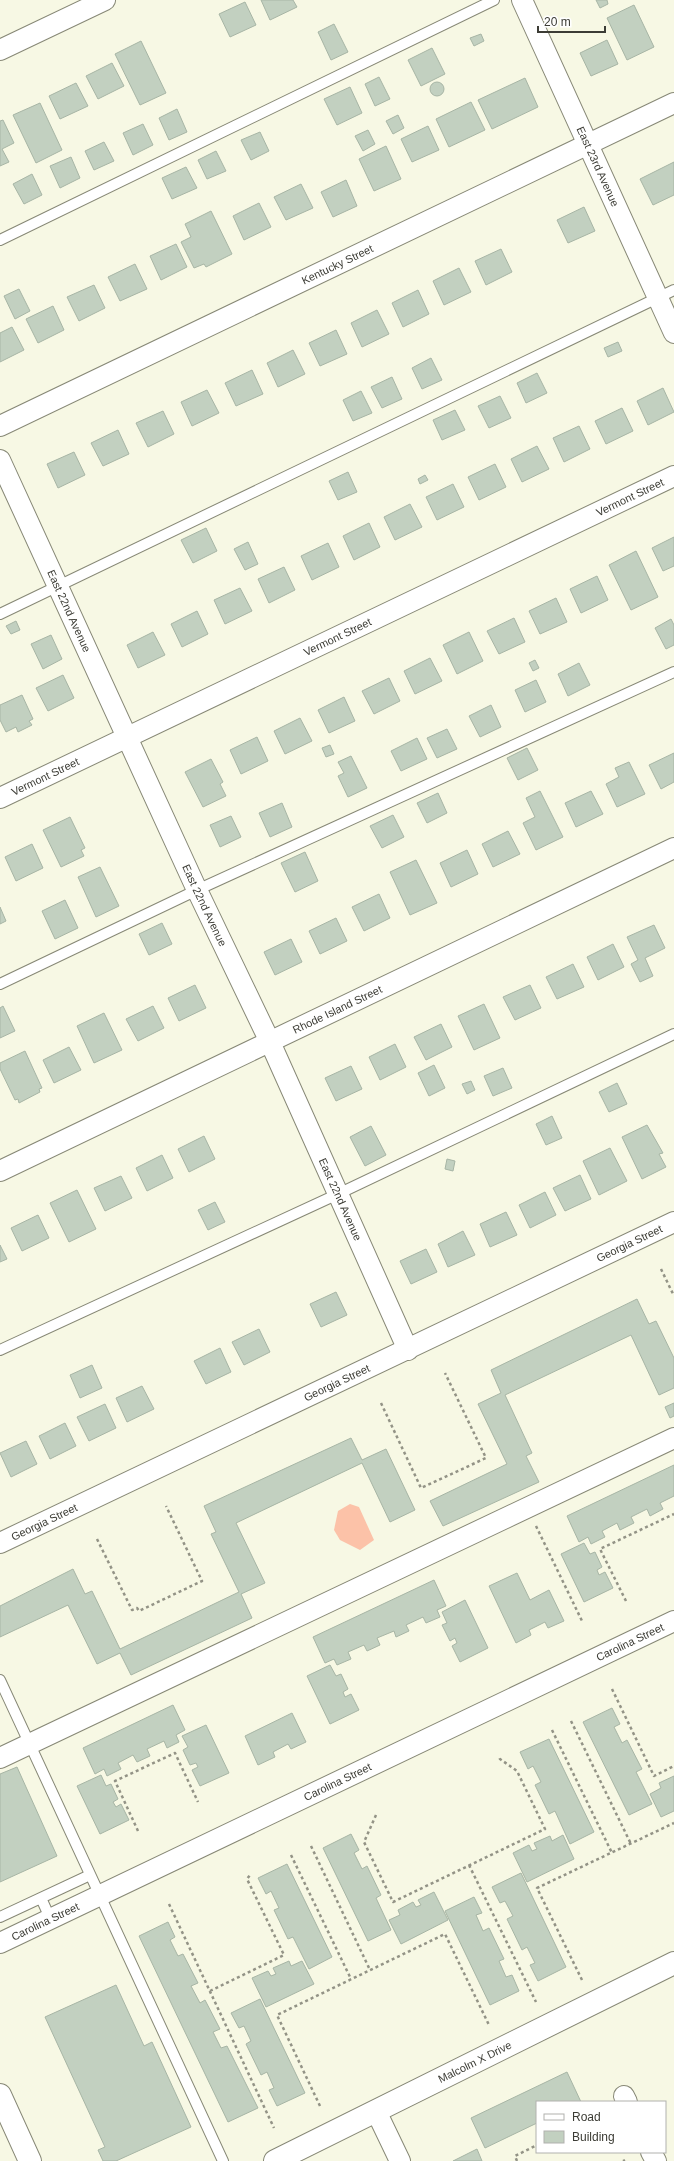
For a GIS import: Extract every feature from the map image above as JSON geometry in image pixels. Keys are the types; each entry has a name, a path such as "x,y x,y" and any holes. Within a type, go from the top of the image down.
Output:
{"street":[{"path":"0,50 105,0"},
{"name":"East 23rd Avenue","path":"522,0 588,144 666,293 674,334"},
{"name":"Kentucky Street","path":"0,426 674,103"},
{"name":"East 22nd Avenue","path":"0,460 126,738 270,1042 408,1350"},
{"name":"Vermont Street","path":"0,798 674,476"},
{"name":"Rhode Island Street","path":"0,1171 674,848"},
{"name":"Georgia Street","path":"0,1543 674,1222"},
{"path":"0,1758 674,1438"},
{"name":"Carolina Street","path":"1,1939 99,1895 674,1621"},
{"name":"Malcolm X Drive","path":"275,2161 674,1963"},
{"path":"1,2100 27,2160"},
{"path":"376,2111 400,2161"}],"lane":[{"path":"0,240 494,0"},
{"path":"0,614 666,293"},
{"path":"0,984 197,890 674,672"},
{"path":"0,1350 338,1194 674,1034"},
{"path":"0,1680 223,2161"},
{"path":"0,1917 90,1874"},
{"path":"41,1898 50,1918"}],"path":[{"path":"661,1269 674,1296"},
{"path":"381,1403 422,1488 486,1458 445,1373"},
{"path":"97,1539 132,1610 137,1608 139,1611 202,1581 166,1506"},
{"path":"527,1507 582,1623"},
{"path":"626,1601 600,1549 674,1514"},
{"path":"612,1689 654,1776 674,1766"},
{"path":"571,1721 631,1844"},
{"path":"552,1730 612,1853"},
{"path":"138,1831 115,1781 174,1753 198,1802"},
{"path":"376,1815 364,1842 392,1902 545,1829 517,1771 500,1759 499,1756"},
{"path":"582,1980 537,1888 674,1823"},
{"path":"311,1846 370,1970"},
{"path":"291,1855 351,1979"},
{"path":"469,1865 536,2002"},
{"path":"210,1991 284,1955 248,1879 250,1875"},
{"path":"169,1904 274,2128"},
{"path":"320,2106 277,2015 351,1979 445,1934 489,2025"},
{"path":"517,2161 515,2156 536,2146"}],"shaded area":[{"path":"350,1504 359,1507 374,1540 360,1550 340,1540 334,1530 338,1511"}],"building":[{"path":"261,0 293,0 297,7 270,20"},
{"path":"596,0 607,0 608,4 600,8"},
{"path":"245,2 256,25 230,37 219,14"},
{"path":"634,5 654,47 627,60 607,18"},
{"path":"334,24 348,52 331,60 318,32"},
{"path":"481,34 484,41 474,46 470,38"},
{"path":"607,40 618,64 591,76 580,53"},
{"path":"141,41 166,93 140,105 115,54"},
{"path":"432,48 445,74 421,86 408,60"},
{"path":"112,63 124,86 98,99 86,76"},
{"path":"379,77 390,99 375,106 365,84"},
{"path":"525,78 538,107 492,129 478,100"},
{"path":"437,82 442,84 444,89 442,94 437,96 432,94 430,89 432,84"},
{"path":"76,83 88,106 60,119 49,96"},
{"path":"350,87 362,113 337,125 324,99"},
{"path":"471,102 485,130 449,147 436,119"},
{"path":"40,103 62,150 36,163 13,115"},
{"path":"177,109 187,132 169,140 159,118"},
{"path":"398,115 404,128 393,134 386,121"},
{"path":"3,120 14,143 2,149 9,162 0,166 0,121"},
{"path":"143,124 153,145 133,155 123,133"},
{"path":"428,126 439,150 412,162 401,139"},
{"path":"368,130 375,144 363,151 355,136"},
{"path":"260,132 269,151 251,160 241,140"},
{"path":"104,142 114,161 94,170 85,151"},
{"path":"386,146 401,179 374,191 359,159"},
{"path":"216,151 226,171 207,179 198,160"},
{"path":"71,157 80,178 60,188 50,166"},
{"path":"674,162 674,195 653,205 640,179"},
{"path":"186,167 197,188 172,199 162,178"},
{"path":"32,174 42,195 24,204 13,184"},
{"path":"346,180 357,206 333,217 321,192"},
{"path":"301,184 313,208 286,220 274,197"},
{"path":"259,203 271,227 244,240 233,216"},
{"path":"584,207 595,231 568,243 557,220"},
{"path":"211,211 232,254 206,267 204,264 194,268 181,242 191,237 185,224"},
{"path":"176,244 187,267 161,280 150,256"},
{"path":"501,249 512,272 486,285 475,261"},
{"path":"135,264 147,289 120,301 108,277"},
{"path":"459,268 471,292 444,305 433,281"},
{"path":"94,285 105,308 79,321 67,297"},
{"path":"19,289 30,311 15,319 4,296"},
{"path":"418,290 429,314 403,327 392,303"},
{"path":"53,306 64,330 38,343 26,319"},
{"path":"377,310 389,334 362,347 351,323"},
{"path":"12,327 24,350 0,362 0,333"},
{"path":"336,330 347,354 320,366 309,343"},
{"path":"618,342 622,351 608,357 604,348"},
{"path":"293,350 305,374 278,387 267,363"},
{"path":"431,358 442,380 422,389 412,368"},
{"path":"252,370 263,394 236,406 225,383"},
{"path":"537,373 547,393 526,403 517,383"},
{"path":"392,377 402,399 382,408 371,387"},
{"path":"663,388 674,412 648,425 637,401"},
{"path":"207,390 219,413 192,426 181,402"},
{"path":"361,391 372,413 353,421 343,400"},
{"path":"500,396 511,418 489,428 478,406"},
{"path":"622,408 633,431 606,444 595,421"},
{"path":"455,410 465,430 442,440 433,420"},
{"path":"163,411 174,434 148,447 136,423"},
{"path":"579,426 590,449 564,462 553,438"},
{"path":"118,430 129,454 103,466 91,443"},
{"path":"537,446 549,469 522,482 511,459"},
{"path":"74,452 85,475 58,488 47,464"},
{"path":"495,464 506,487 479,500 468,477"},
{"path":"348,472 357,492 338,500 329,481"},
{"path":"425,475 428,480 420,484 418,479"},
{"path":"453,484 464,507 437,520 426,497"},
{"path":"410,504 422,527 395,540 384,517"},
{"path":"369,523 380,547 354,560 343,536"},
{"path":"206,528 217,551 193,563 181,540"},
{"path":"674,537 674,566 663,571 652,548"},
{"path":"248,542 258,564 245,570 234,549"},
{"path":"328,543 339,567 312,580 301,556"},
{"path":"636,551 658,597 631,610 609,565"},
{"path":"284,567 295,590 269,603 258,579"},
{"path":"597,576 608,600 581,613 570,589"},
{"path":"240,588 252,611 225,624 214,600"},
{"path":"556,598 567,622 540,634 529,611"},
{"path":"197,611 208,634 182,647 171,624"},
{"path":"514,618 525,642 499,654 487,631"},
{"path":"671,619 674,625 674,645 666,649 655,628"},
{"path":"16,621 20,630 11,634 6,626"},
{"path":"153,632 165,655 138,668 127,645"},
{"path":"469,632 483,661 457,674 443,645"},
{"path":"51,635 62,659 43,669 31,644"},
{"path":"430,658 442,681 415,694 404,671"},
{"path":"535,660 539,668 533,671 529,663"},
{"path":"579,663 590,685 568,696 558,674"},
{"path":"63,675 74,698 48,711 36,688"},
{"path":"389,678 400,701 374,714 362,691"},
{"path":"536,680 546,702 525,712 515,690"},
{"path":"22,695 33,719 29,721 32,725 18,732 16,727 6,732 0,720 0,705"},
{"path":"344,697 355,721 329,733 318,710"},
{"path":"491,705 501,727 480,737 469,716"},
{"path":"300,718 312,741 285,754 274,731"},
{"path":"447,729 457,749 437,758 427,738"},
{"path":"257,737 268,761 241,774 230,750"},
{"path":"417,738 427,759 401,771 391,751"},
{"path":"330,745 334,754 326,757 322,748"},
{"path":"527,748 538,770 518,780 507,758"},
{"path":"674,753 674,782 661,789 649,765"},
{"path":"351,756 367,788 348,797 338,776 344,773 338,762"},
{"path":"211,759 223,782 220,784 226,796 203,807 185,772"},
{"path":"629,762 645,794 617,807 606,784 619,777 615,768"},
{"path":"540,791 563,837 536,850 523,823 535,817 526,798"},
{"path":"591,791 603,814 576,827 565,803"},
{"path":"438,793 447,813 427,823 417,803"},
{"path":"282,803 292,827 270,837 259,813"},
{"path":"393,815 404,837 382,848 370,826"},
{"path":"231,816 241,837 220,847 210,825"},
{"path":"70,817 85,848 81,850 84,856 61,867 43,830"},
{"path":"508,831 520,854 493,867 482,844"},
{"path":"32,844 43,868 16,881 5,857"},
{"path":"467,850 478,874 451,887 440,863"},
{"path":"305,852 318,881 295,892 281,863"},
{"path":"416,860 437,903 410,915 390,872"},
{"path":"100,867 119,906 96,917 78,877"},
{"path":"379,894 390,918 364,931 352,907"},
{"path":"65,900 78,928 55,939 42,911"},
{"path":"0,907 6,921 0,924"},
{"path":"336,918 347,941 320,954 309,931"},
{"path":"162,923 172,944 149,955 139,934"},
{"path":"654,925 665,948 645,958 653,976 640,982 631,964 638,960 627,937"},
{"path":"291,939 302,962 275,975 264,952"},
{"path":"613,944 624,967 598,980 587,957"},
{"path":"573,964 584,987 557,999 546,977"},
{"path":"195,985 206,1008 179,1021 168,998"},
{"path":"530,985 541,1008 515,1020 503,997"},
{"path":"484,1004 500,1038 474,1050 458,1016"},
{"path":"3,1006 15,1031 0,1038 0,1008"},
{"path":"153,1006 164,1028 138,1041 126,1019"},
{"path":"104,1013 122,1050 94,1063 77,1026"},
{"path":"441,1024 452,1047 426,1060 414,1037"},
{"path":"395,1044 406,1067 380,1080 369,1057"},
{"path":"69,1047 81,1070 54,1083 43,1060"},
{"path":"25,1051 42,1088 39,1089 40,1092 19,1103 18,1099 15,1100 0,1069 0,1063"},
{"path":"434,1065 445,1088 429,1096 418,1073"},
{"path":"351,1066 362,1089 336,1101 325,1078"},
{"path":"503,1068 512,1088 493,1096 484,1076"},
{"path":"471,1081 475,1090 467,1094 462,1084"},
{"path":"617,1083 627,1104 609,1112 599,1092"},
{"path":"552,1116 562,1138 546,1145 536,1124"},
{"path":"647,1125 663,1153 659,1154 666,1167 642,1179 622,1137"},
{"path":"371,1126 386,1155 365,1166 350,1137"},
{"path":"204,1136 215,1159 189,1172 178,1149"},
{"path":"610,1148 627,1181 599,1195 583,1161"},
{"path":"162,1155 173,1178 147,1191 136,1168"},
{"path":"447,1159 455,1161 453,1171 445,1169"},
{"path":"580,1175 591,1199 565,1211 553,1188"},
{"path":"121,1176 132,1198 105,1211 94,1188"},
{"path":"77,1190 96,1229 69,1242 50,1203"},
{"path":"545,1192 556,1215 530,1228 519,1205"},
{"path":"215,1202 225,1222 208,1230 198,1210"},
{"path":"506,1212 517,1235 490,1247 480,1224"},
{"path":"38,1215 49,1238 22,1251 11,1228"},
{"path":"463,1231 475,1255 448,1267 438,1244"},
{"path":"0,1245 7,1259 0,1262"},
{"path":"426,1249 437,1272 411,1284 400,1261"},
{"path":"336,1292 347,1315 321,1327 310,1304"},
{"path":"637,1299 649,1324 656,1321 674,1358 674,1388 659,1395 631,1335 505,1395 532,1453 526,1456 539,1482 443,1526 430,1501 507,1464 478,1404 501,1393 491,1370"},
{"path":"259,1329 270,1352 244,1365 232,1342"},
{"path":"220,1348 231,1372 206,1384 194,1361"},
{"path":"92,1365 102,1388 80,1398 70,1375"},
{"path":"142,1386 154,1409 127,1422 116,1398"},
{"path":"674,1403 674,1416 670,1418 665,1407"},
{"path":"105,1404 116,1428 89,1441 77,1417"},
{"path":"65,1423 76,1446 50,1459 39,1436"},
{"path":"351,1438 362,1460 386,1449 415,1510 390,1522 362,1463 236,1523 265,1583 241,1594 252,1618 131,1675 120,1653 97,1664 68,1605 0,1637 0,1606 73,1569 85,1594 92,1591 120,1649 239,1592 211,1534 216,1532 204,1506"},
{"path":"26,1441 37,1464 11,1477 0,1453"},
{"path":"674,1465 674,1496 660,1503 663,1509 650,1516 647,1509 631,1517 634,1523 620,1530 617,1523 602,1531 605,1537 591,1544 588,1537 579,1542 567,1516"},
{"path":"584,1543 590,1554 595,1552 602,1567 597,1570 599,1575 605,1572 613,1588 584,1602 561,1554"},
{"path":"517,1573 530,1600 549,1590 564,1621 548,1628 545,1622 529,1630 531,1635 516,1643 489,1586"},
{"path":"434,1580 446,1606 437,1610 440,1617 426,1623 423,1617 406,1625 409,1631 396,1637 394,1631 377,1638 380,1645 367,1651 364,1645 348,1652 351,1659 337,1665 334,1659 325,1663 313,1637"},
{"path":"465,1600 488,1648 460,1662 452,1646 457,1643 455,1638 450,1641 442,1625 447,1623 442,1612"},
{"path":"330,1665 336,1676 341,1674 348,1689 343,1692 345,1697 351,1694 359,1710 330,1724 307,1676"},
{"path":"173,1705 185,1730 176,1735 179,1742 167,1748 164,1741 147,1749 150,1756 137,1762 133,1755 118,1763 121,1769 107,1776 104,1769 95,1774 83,1748"},
{"path":"612,1708 620,1724 614,1727 622,1743 627,1740 642,1769 636,1772 652,1804 629,1815 583,1722"},
{"path":"292,1713 306,1742 291,1749 288,1744 273,1752 275,1757 258,1765 245,1736"},
{"path":"206,1725 229,1773 200,1786 192,1770 198,1767 196,1763 190,1765 183,1750 188,1747 182,1736"},
{"path":"549,1739 594,1832 570,1844 555,1811 549,1814 535,1785 541,1782 533,1766 528,1769 520,1752"},
{"path":"17,1767 57,1856 0,1882 0,1774"},
{"path":"101,1775 106,1786 111,1784 118,1799 113,1802 116,1807 121,1804 129,1820 100,1834 77,1786"},
{"path":"674,1776 674,1811 661,1817 650,1794 661,1788 659,1783"},
{"path":"351,1834 359,1850 354,1853 362,1869 367,1866 381,1895 376,1898 391,1930 368,1941 323,1848"},
{"path":"563,1835 574,1859 527,1882 513,1853 529,1845 532,1851 537,1849 534,1843 550,1836 552,1841"},
{"path":"287,1864 332,1957 309,1969 293,1937 288,1939 274,1910 279,1908 271,1891 266,1894 258,1878"},
{"path":"521,1873 566,1967 538,1981 530,1965 535,1963 527,1947 522,1950 507,1919 513,1916 505,1901 500,1903 492,1887"},
{"path":"434,1892 448,1920 401,1944 389,1920 400,1915 398,1910 413,1902 416,1907 421,1905 418,1900"},
{"path":"474,1897 482,1913 476,1915 483,1931 489,1928 504,1959 499,1961 506,1977 512,1975 519,1991 490,2005 445,1911"},
{"path":"168,1922 175,1937 170,1940 178,1956 183,1954 198,1983 191,1986 200,2003 205,2000 220,2029 213,2032 221,2048 227,2046 258,2108 228,2122 139,1936"},
{"path":"289,1961 291,1966 302,1961 314,1984 266,2007 252,1978 268,1971 271,1976 276,1974 273,1968"},
{"path":"116,1985 144,2046 152,2042 191,2127 116,2161 103,2161 98,2150 105,2147 45,2017"},
{"path":"260,1999 305,2093 277,2106 269,2090 274,2088 267,2072 261,2075 246,2044 251,2041 244,2026 239,2028 231,2013"},
{"path":"567,2072 581,2101 536,2101 536,2123 485,2148 471,2118"},
{"path":"477,2149 482,2161 453,2161"}]}
